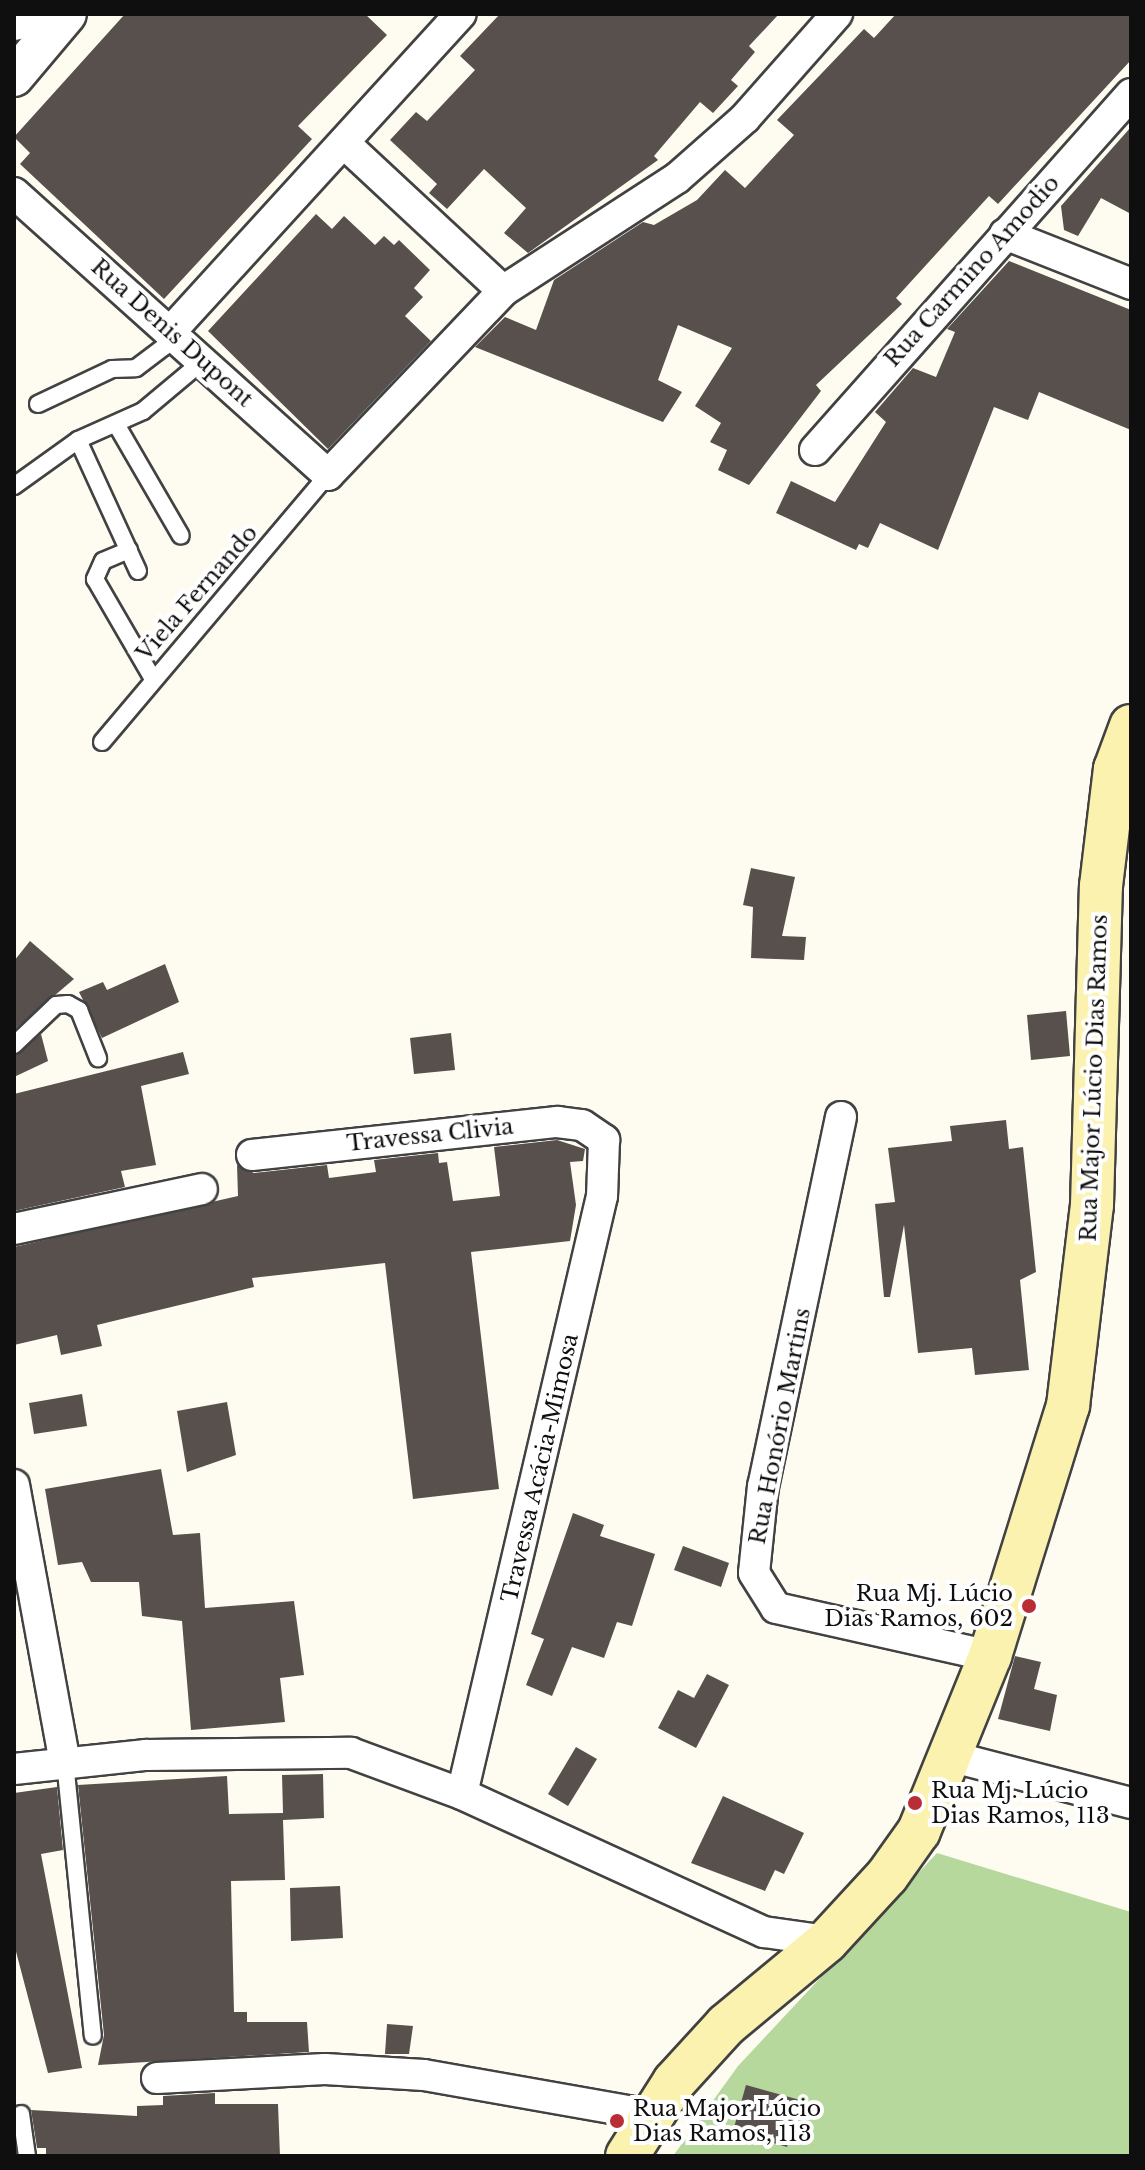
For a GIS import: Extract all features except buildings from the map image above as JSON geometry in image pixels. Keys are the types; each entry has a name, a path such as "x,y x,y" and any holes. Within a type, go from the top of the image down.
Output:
{"main road":[{"name":"Rua Major Lúcio Dias Ramos","path":"627,2156 650,2115 726,2025 827,1941 919,1831 990,1656 1068,1406 1092,1205 1101,886 1115,769 1131,726"}],"street":[{"path":"14,25 65,14"},
{"path":"14,77 65,14"},
{"path":"172,330 461,14"},
{"path":"328,475 503,291 677,178 745,118 837,14"},
{"name":"Rua Carmino Amodio","path":"815,450 1131,94"},
{"path":"344,143 503,291"},
{"name":"Rua Denis Dupont","path":"14,193 172,330 328,475"},
{"path":"1005,234 1131,284"},
{"name":"Rua Honório Martins","path":"841,1117 763,1486 754,1573 776,1608 990,1656"},
{"name":"Travessa Clivia","path":"252,1155 557,1122 582,1125 604,1140"},
{"name":"Travessa Acácia-Mimosa","path":"462,1794 602,1196 604,1140"},
{"path":"14,1229 202,1189"},
{"path":"14,1485 65,1762"},
{"path":"14,1769 65,1762 293,1749 351,1753 462,1794 764,1932 827,1941"},
{"path":"949,1756 1131,1803"},
{"path":"764,1932 779,1981"},
{"path":"157,2078 325,2069 424,2075 650,2115"}],"lane":[{"path":"38,404 112,369 136,368 164,347 172,330"},
{"path":"14,486 78,440 116,424 204,360"},
{"path":"116,424 181,536"},
{"path":"78,440 138,571"},
{"name":"Viela Fernando","path":"102,742 328,475"},
{"path":"129,550 103,561 95,579 153,679"},
{"path":"14,1045 56,1005 68,1004 79,1010 98,1058"},
{"path":"65,1762 93,2036"},
{"path":"21,2114 27,2156"}],"green space":[{"path":"937,1853 1131,1912 1131,2156 673,2156 738,2066"}],"place":[{"name":"Rua Mj. Lúcio Dias Ramos, 602","path":"1029,1606"},
{"name":"Rua Mj. Lúcio Dias Ramos, 113","path":"915,1803"},
{"name":"Rua Major Lúcio Dias Ramos, 113","path":"617,2121"}]}
